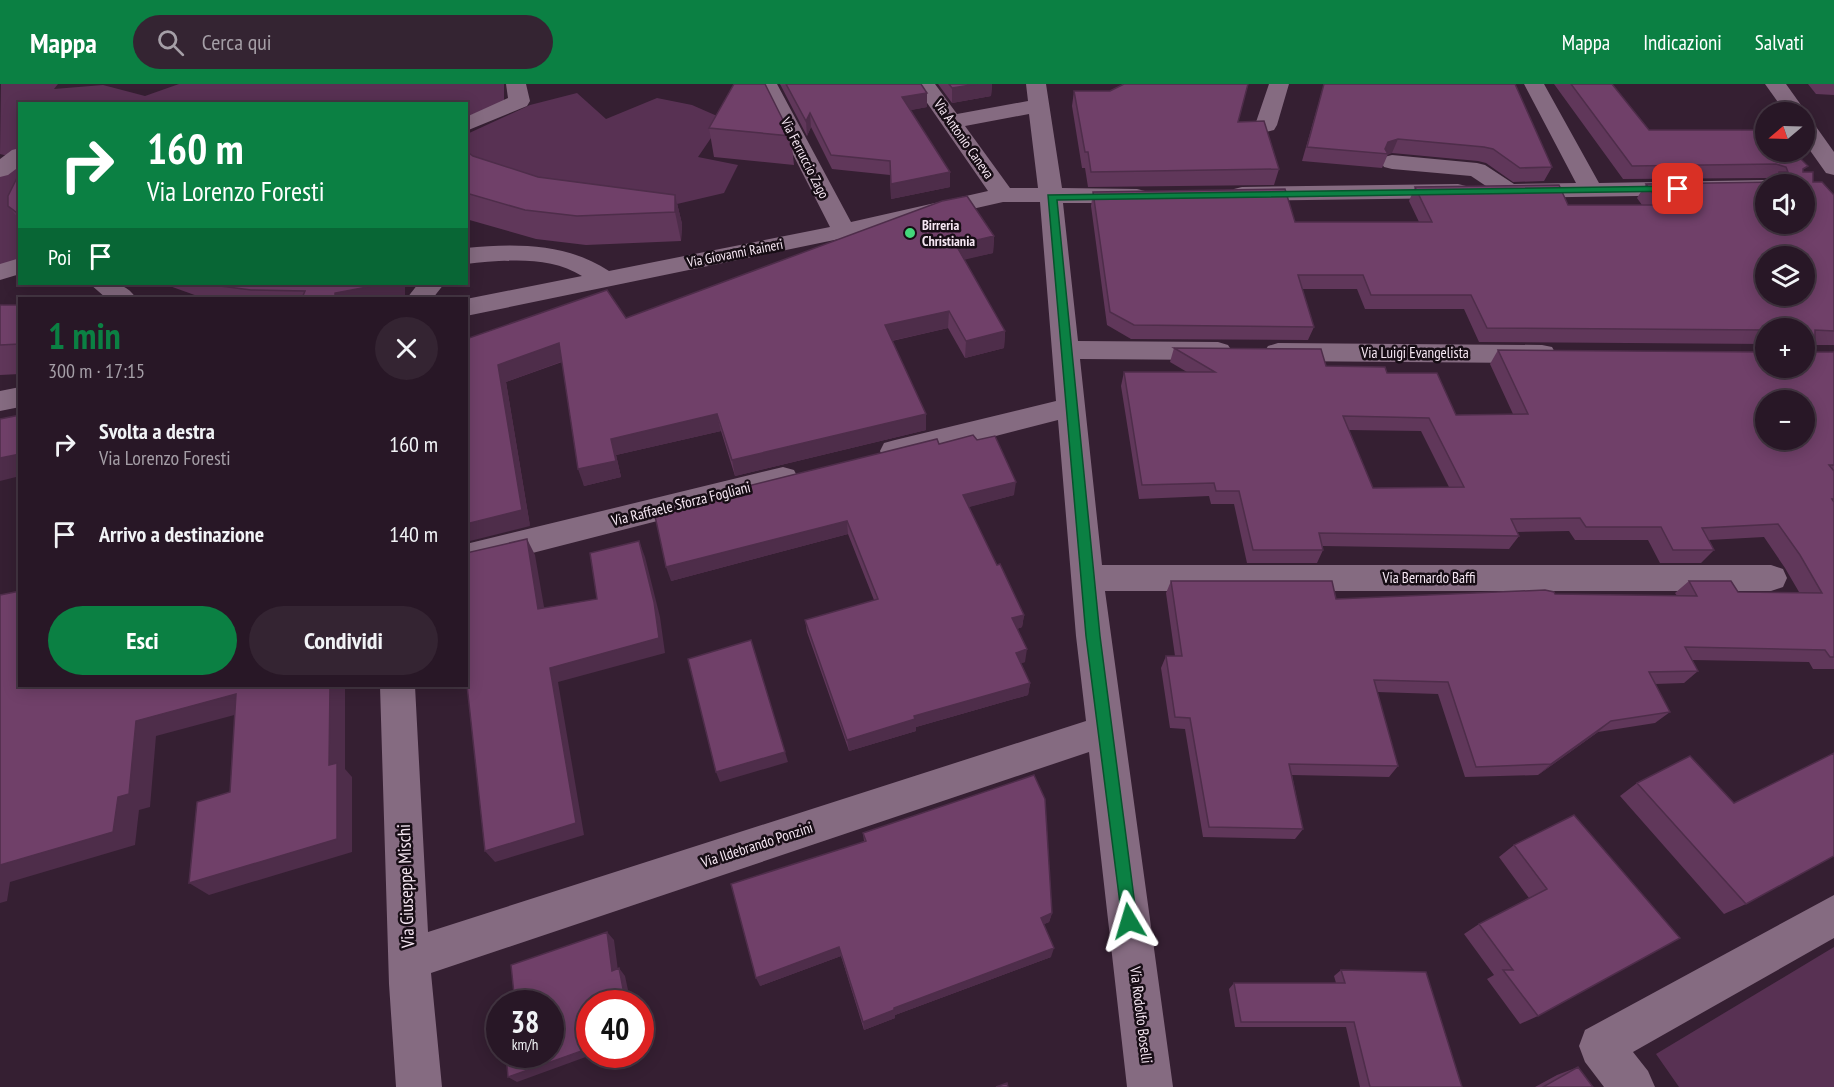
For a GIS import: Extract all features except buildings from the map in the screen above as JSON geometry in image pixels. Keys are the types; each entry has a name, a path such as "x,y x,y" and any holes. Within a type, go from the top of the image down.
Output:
{"street":[{"path":"468,124 519,101 516,84"},
{"name":"Via Ferruccio Zago","path":"767,84 844,231"},
{"name":"Via Antonio Caneva","path":"924,84 1003,195"},
{"path":"1266,125 1279,84"},
{"path":"1534,84 1591,190"},
{"path":"1775,84 1788,102"},
{"path":"951,122 1042,91"},
{"name":"Via Rodolfo Boselli","path":"1042,91 1087,578 1104,732 1150,1087"},
{"path":"1815,148 1831,180"},
{"path":"1392,162 1477,170 1509,191"},
{"path":"1216,195 1755,187"},
{"name":"Via Giovanni Raineri","path":"468,308 844,231 1003,195 1052,197 1157,195"},
{"path":"468,256 485,253 532,254 576,263 605,280"},
{"path":"0,272 18,268"},
{"path":"104,285 122,297"},
{"path":"421,297 430,285"},
{"name":"Via Luigi Evangelista","path":"1065,350 1564,354"},
{"path":"0,401 18,397"},
{"path":"873,456 1071,407"},
{"name":"Via Raffaele Sforza Fogliani","path":"468,557 815,470"},
{"name":"Via Bernardo Baffi","path":"1087,578 1771,578"},
{"name":"Via Giuseppe Mischi","path":"397,687 409,959 419,1087"},
{"name":"Via Ildebrando Ponzini","path":"409,959 1104,732"},
{"path":"1632,1087 1601,1046 1834,915"}],"shaded area":[{"path":"1,84 58,84 54,89 103,85 145,96 179,84 504,84 504,101 468,117 468,102 18,102 18,154 12,157 0,154"},
{"path":"577,93 606,119 657,98 692,105 724,119 698,157 738,165 724,193 677,204 601,206 468,159 468,134 530,105"},
{"path":"18,159 18,261 0,267 0,175"},
{"path":"1834,947 1834,1087 1679,1087 1656,1054"}],"place":[{"name":"Birreria Christiania","path":"910,233"}],"route":[{"path":"1129,921 1093,636 1057,271 1052,197 1678,189"}]}
